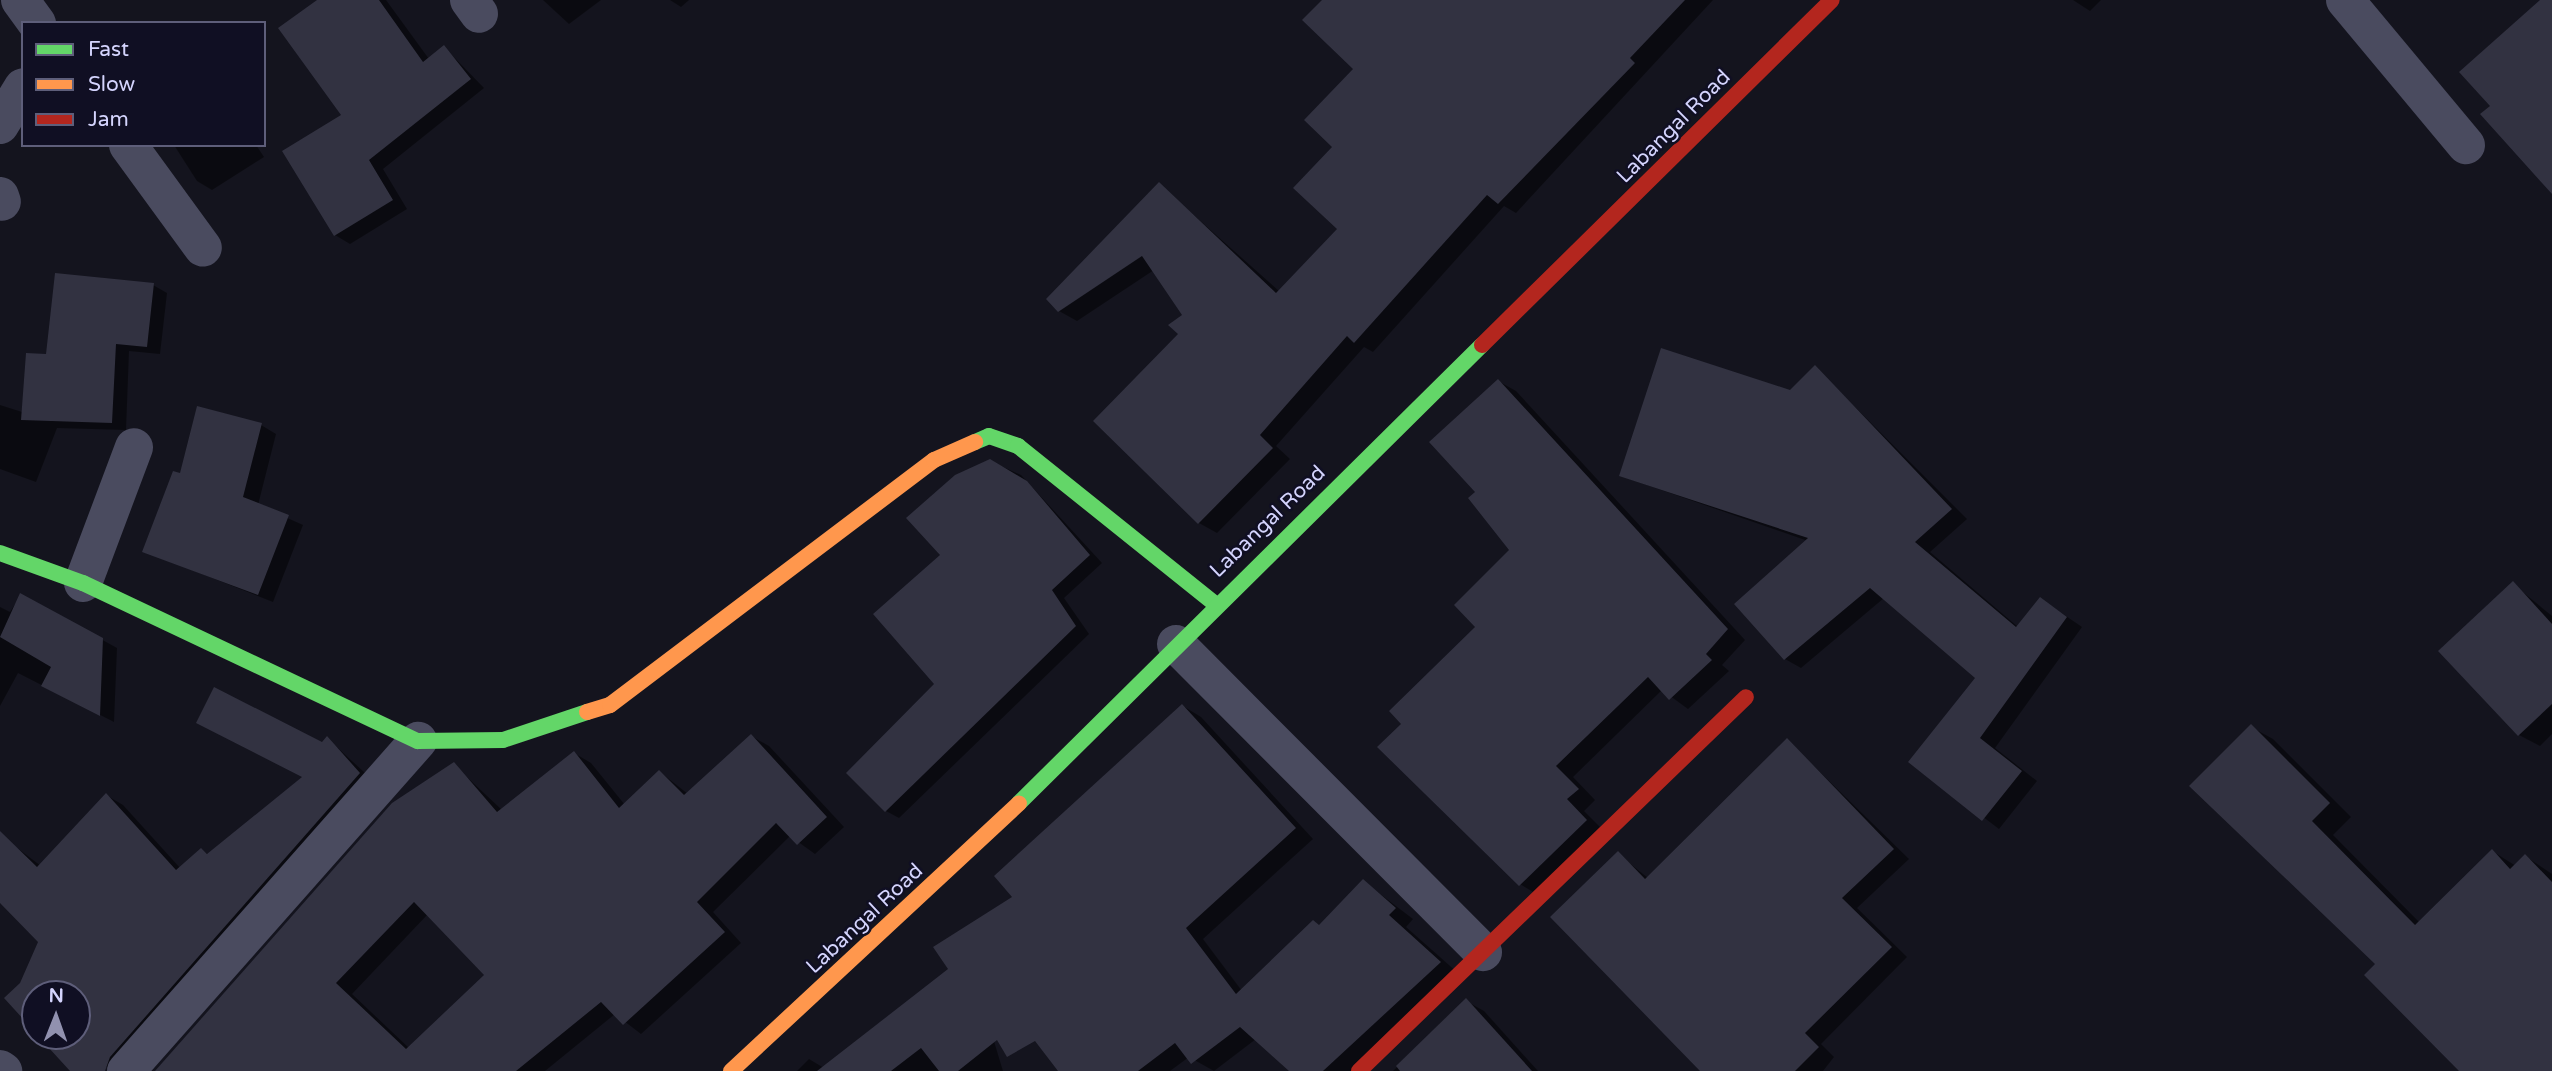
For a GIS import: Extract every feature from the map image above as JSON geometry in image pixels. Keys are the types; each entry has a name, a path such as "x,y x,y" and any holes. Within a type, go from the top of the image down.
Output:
{"street":[{"path":"20,0 36,21"},
{"name":"Labangal Road","path":"731,1071 979,842 1214,604 1832,0"},
{"path":"2345,0 2466,145"},
{"path":"0,125 21,90"},
{"path":"129,147 203,248"},
{"path":"0,553 83,583 418,741 503,740 610,705 934,460 989,436 1018,446 1214,604"},
{"path":"83,583 134,447"},
{"path":"1176,644 1483,952"},
{"path":"1359,1071 1746,697"},
{"path":"126,1071 418,741"}],"building":[{"path":"317,0 379,0 423,62 444,45 471,79 369,160 393,200 334,236 282,151 341,115 278,28"},
{"path":"1322,0 1685,0 1630,58 1635,63 1498,204 1487,195 1354,343 1347,336 1260,435 1273,448 1198,524 1093,421 1178,334 1168,325 1182,315 1142,256 1058,312 1046,299 1159,182 1276,293 1337,229 1293,188 1332,147 1304,120 1353,69 1302,20"},
{"path":"2540,0 2552,0 2552,194 2480,114 2490,106 2459,72"},
{"path":"55,273 154,283 147,347 116,344 112,423 21,420 26,353 46,354"},
{"path":"1661,348 1790,390 1815,365 1952,509 1915,542 2016,627 2040,597 2067,617 1980,738 2022,771 1982,821 1908,762 1975,678 1870,588 1784,660 1734,604 1808,538 1619,476"},
{"path":"1498,379 1728,629 1706,654 1712,660 1669,700 1648,677 1556,766 1579,789 1567,799 1587,820 1519,886 1377,747 1401,724 1389,711 1475,627 1454,605 1509,550 1468,498 1475,492 1429,442"},
{"path":"197,406 262,423 243,497 289,515 258,595 142,552 173,471 180,473"},
{"path":"990,459 1027,481 1090,555 1052,590 1076,626 885,812 846,773 934,684 873,614 940,555 906,518 955,475"},
{"path":"2513,581 2552,624 2552,704 2518,736 2438,651"},
{"path":"20,593 103,638 100,716 41,686 51,667 0,637"},
{"path":"214,687 322,742 327,736 360,773 110,1057 105,1071 70,1071 51,1050 91,1050 91,980 21,980 38,942 0,903 0,831 37,867 106,793 176,870 201,848 207,854 302,777 196,723"},
{"path":"1182,704 1296,828 1186,928 1236,994 1313,920 1319,925 1363,879 1396,908 1389,915 1441,962 1323,1071 1289,1071 1240,1027 1191,1064 1175,1043 1138,1071 1058,1071 1035,1041 1007,1057 997,1040 958,1071 939,1071 921,1048 891,1071 817,1071 948,969 933,947 1012,897 994,876"},
{"path":"2251,724 2330,803 2312,821 2415,925 2492,849 2510,869 2525,854 2552,882 2552,1071 2459,1071 2364,975 2375,964 2189,786"},
{"path":"751,734 827,817 797,845 776,823 697,902 725,932 623,1025 601,1002 516,1071 155,1071 392,803 454,762 497,812 574,751 619,808 659,770 684,795","holes":["414,902 484,975 406,1049 336,983"]},
{"path":"1787,738 1894,849 1842,898 1892,947 1805,1033 1819,1047 1795,1071 1700,1071 1550,917 1618,851 1645,879"},
{"path":"21,981 21,1017 4,998"},
{"path":"1466,998 1532,1071 1400,1071 1396,1066"}],"traffic: fast":[{"path":"1019,803 1482,345"},
{"path":"975,442 989,436 1018,446 1215,604"},
{"path":"0,553 83,583 418,741 503,740 587,712"}],"traffic: slow":[{"path":"587,712 610,705 934,460 975,442"},
{"path":"731,1071 1019,803"}],"traffic: jam":[{"path":"1482,345 1832,0"},
{"path":"1359,1071 1746,697"}]}
